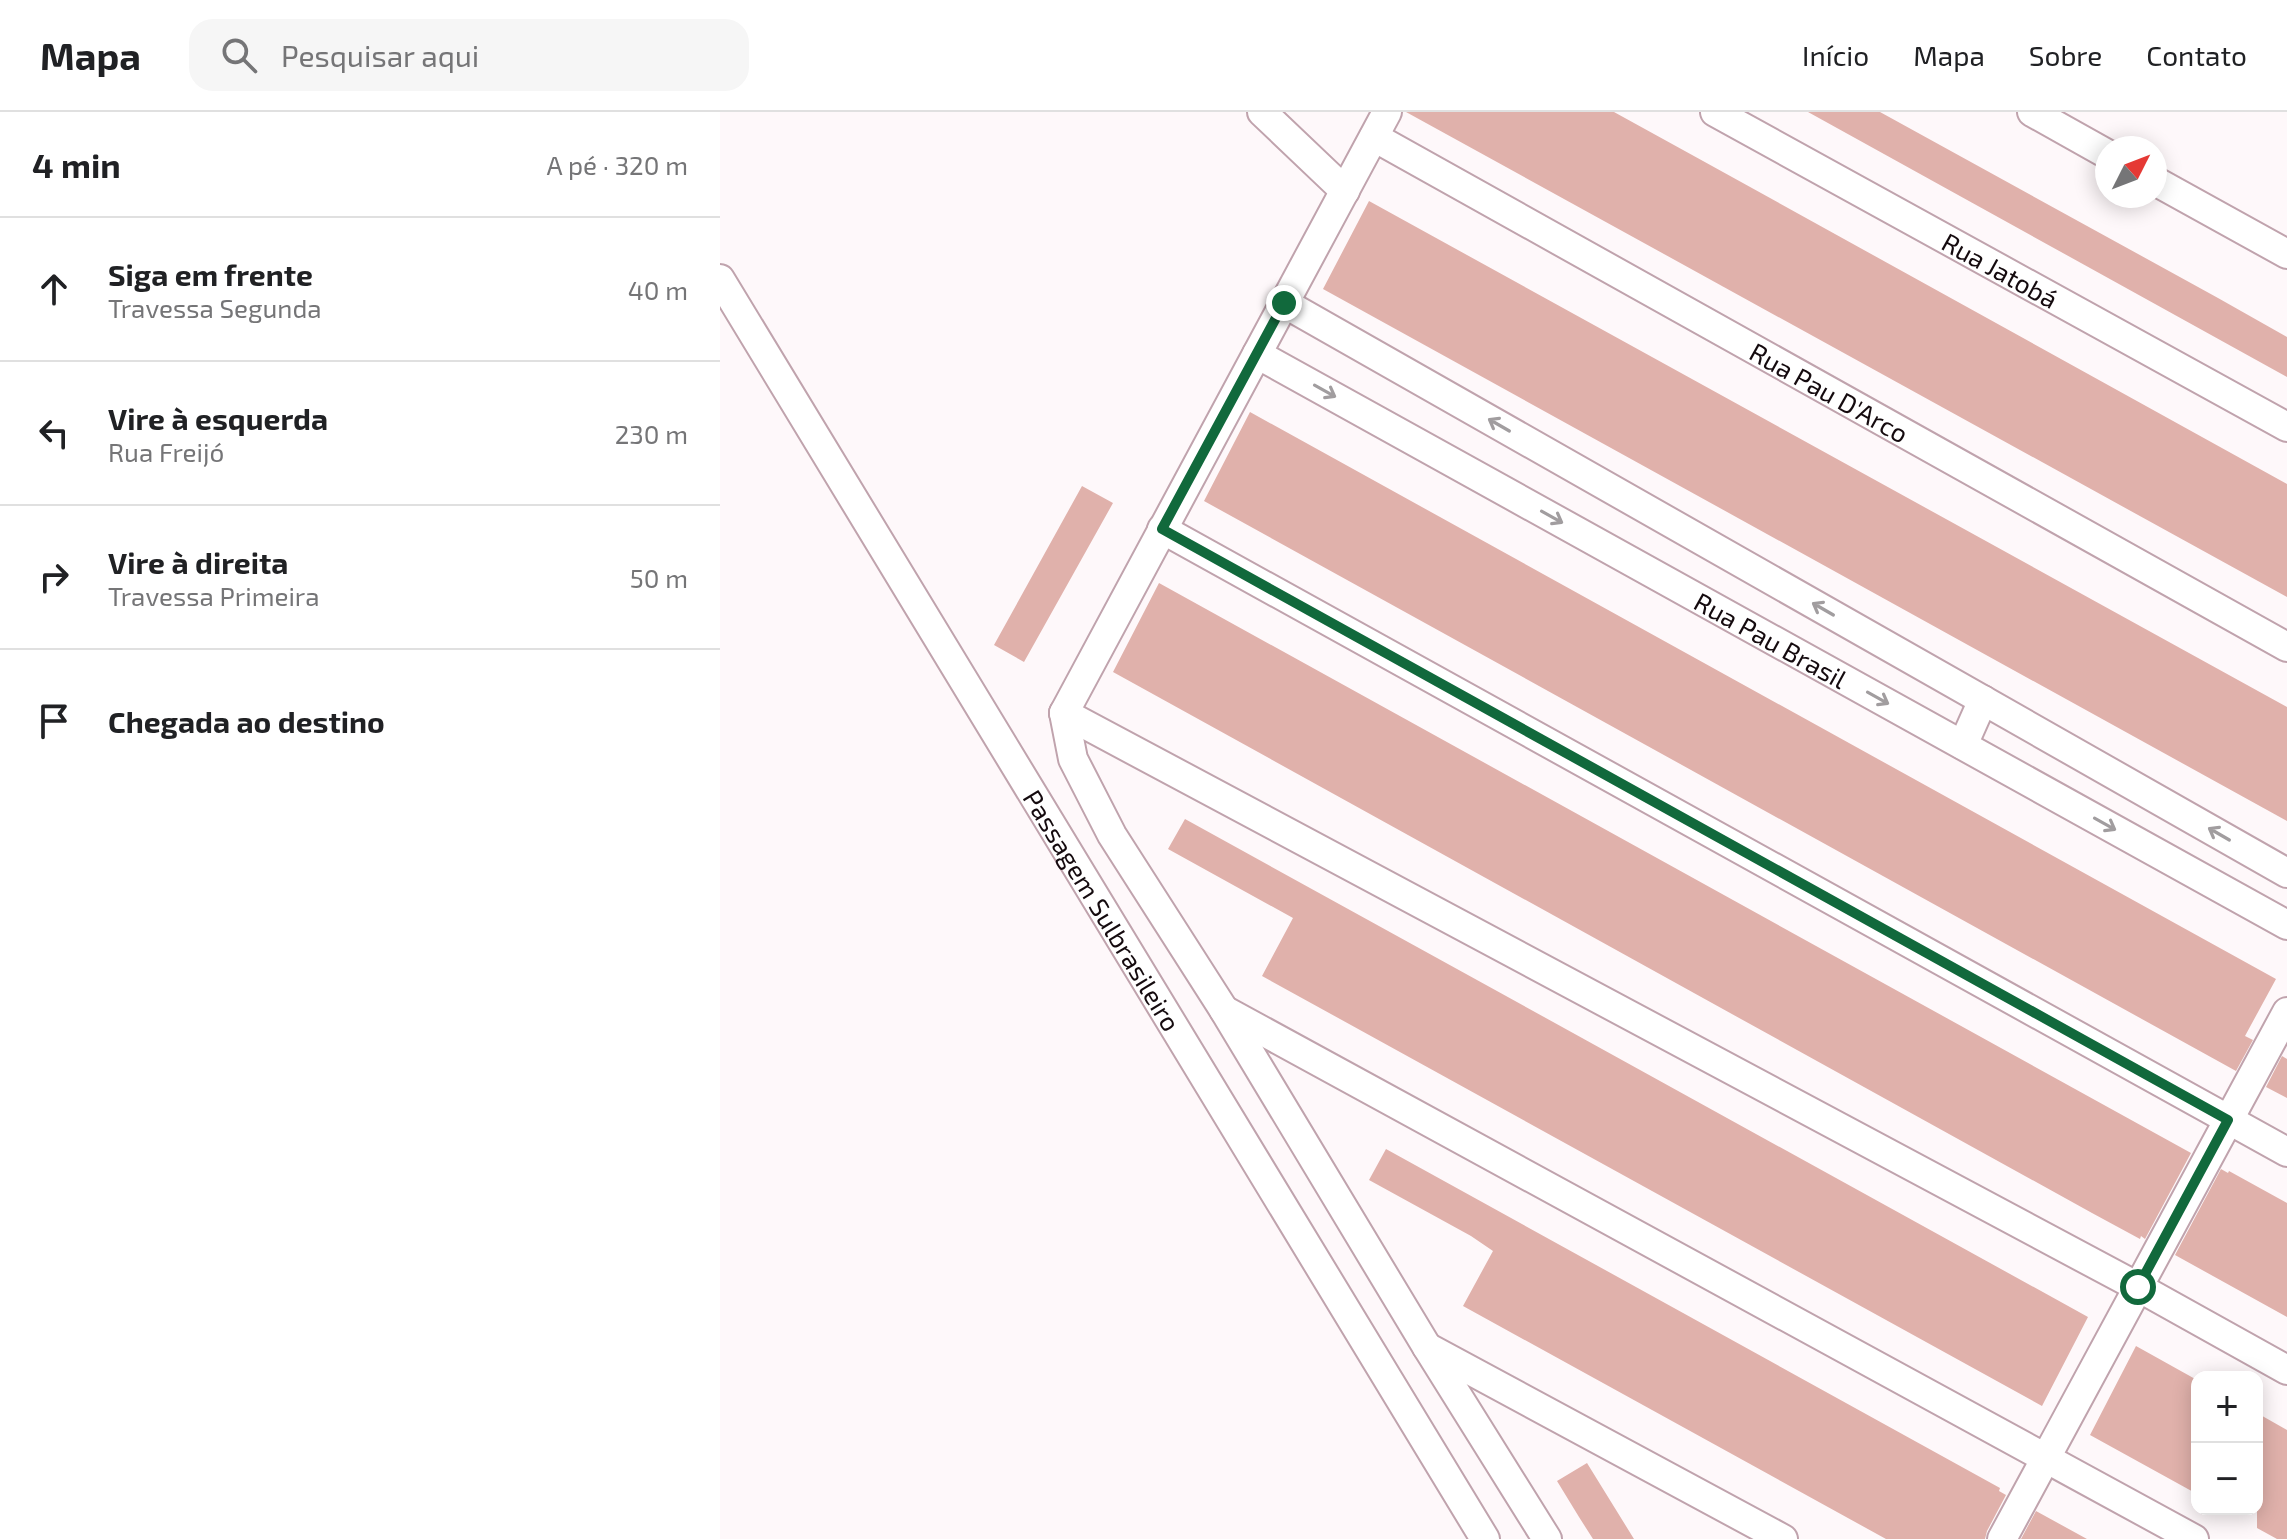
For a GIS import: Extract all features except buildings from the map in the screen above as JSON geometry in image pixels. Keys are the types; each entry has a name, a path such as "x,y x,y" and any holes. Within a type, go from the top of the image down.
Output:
{"street":[{"path":"1262,112 1345,191"},
{"path":"1387,112 1064,713 1073,759 1112,835 1224,1010 1547,1539"},
{"name":"Rua Jatobá","path":"1715,112 2287,427"},
{"path":"2032,112 2095,147"},
{"name":"Rua Pau D'Arco","path":"1374,137 2287,647"},
{"path":"2167,188 2287,254"},
{"name":"Passagem Sulbrasileiro","path":"720,279 1485,1539"},
{"name":"Rua Pau Brasil","path":"1284,303 2287,873"},
{"name":"Rua Pau Brasil","path":"1257,354 2287,925"},
{"path":"1162,529 2287,1152"},
{"path":"1963,745 1983,700"},
{"path":"1064,713 2138,1287 2287,1370"},
{"path":"1224,1010 2194,1539"},
{"path":"2002,1539 2287,1012"},
{"path":"1427,1347 1783,1539"}],"route":[{"path":"1284,303 1162,529 2228,1120 2138,1287"}]}
